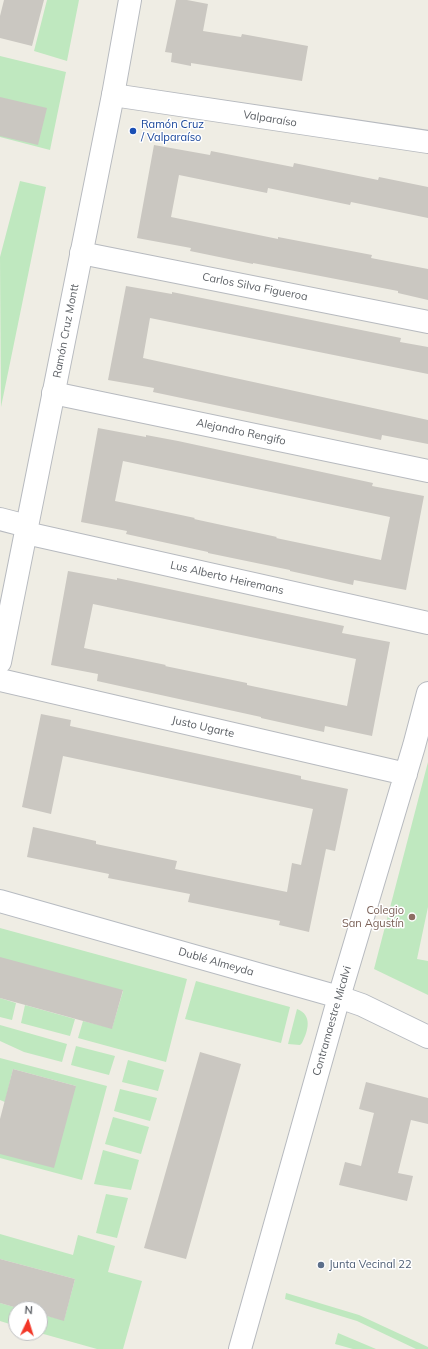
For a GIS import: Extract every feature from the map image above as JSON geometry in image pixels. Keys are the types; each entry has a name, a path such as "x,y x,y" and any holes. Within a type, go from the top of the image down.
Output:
{"street":[{"name":"Ramón Cruz Montt","path":"0,662 113,95 130,0"},
{"name":"Valparaíso","path":"113,95 428,142"},
{"name":"Carlos Silva Figueroa","path":"81,253 428,322"},
{"name":"Alejandro Rengifo","path":"53,393 428,471"},
{"name":"Lus Alberto Heiremans","path":"0,519 26,530 428,623"},
{"name":"Justo Ugarte","path":"0,680 406,774"},
{"name":"Contramaestre Micalvi","path":"240,1349 339,997 406,774 428,693"},
{"name":"Dublé Almeyda","path":"0,901 339,997 362,1005 428,1036"}],"green space":[{"path":"47,0 79,0 67,61 34,51"},
{"path":"0,56 66,72 50,150 0,137"},
{"path":"20,181 46,187 1,407 0,257"},
{"name":"Colegio San Agustín","path":"428,762 428,907 417,959 428,961 428,995 374,969"},
{"path":"0,928 187,979 166,1062 78,1038 83,1021 112,1028 123,991 0,960"},
{"path":"196,981 290,1007 281,1043 185,1019"},
{"path":"0,998 16,1003 12,1020 0,1017"},
{"path":"25,1005 75,1019 70,1036 21,1023"},
{"path":"297,1009 305,1015 307,1019 307,1029 300,1045 288,1044"},
{"path":"0,1025 67,1044 62,1062 24,1052 0,1041"},
{"path":"76,1046 115,1056 109,1075 71,1065"},
{"path":"0,1058 107,1086 82,1180 0,1158 0,1154 76,1086 13,1069 5,1102 0,1100"},
{"path":"128,1060 164,1070 158,1091 122,1082"},
{"path":"120,1089 157,1098 150,1121 114,1111"},
{"path":"113,1117 149,1127 141,1154 105,1144"},
{"path":"103,1150 139,1160 131,1190 94,1184"},
{"path":"106,1194 128,1198 117,1238 96,1233"},
{"path":"0,1234 73,1255 78,1235 115,1246 108,1272 142,1281 123,1349 97,1349 48,1335 48,1316 64,1320 75,1279 0,1259"},
{"path":"286,1293 359,1315 428,1347 428,1349 416,1349 357,1321 285,1299"},
{"path":"0,1303 8,1305 8,1323 0,1321"},
{"path":"338,1333 376,1349 353,1349 335,1344"}],"building":[{"path":"4,0 44,0 32,46 0,38 0,16"},
{"path":"176,0 187,0 208,4 203,31 241,37 242,34 308,46 302,81 191,63 191,66 171,62 172,53 165,52"},
{"path":"0,97 47,108 38,145 0,136"},
{"path":"154,145 210,155 211,151 293,167 294,163 378,180 379,177 428,187 428,218 351,202 350,205 268,188 267,193 179,175 171,217 278,239 278,237 372,255 371,258 428,269 428,300 398,293 398,291 253,264 190,251 191,248 137,238"},
{"path":"126,286 172,294 172,292 401,338 400,342 428,347 428,374 150,318 143,358 428,420 428,444 382,435 381,440 153,392 154,388 108,380"},
{"path":"98,428 178,441 373,483 372,486 424,496 406,590 354,580 353,585 126,534 127,531 81,522","holes":["123,461 390,517 381,560 276,538 277,537 115,501"]},
{"path":"68,571 117,580 117,578 344,626 342,633 390,642 372,736 325,726 324,732 97,681 98,674 51,665","holes":["93,604 356,659 347,706 84,648"]},
{"path":"41,714 71,720 70,726 301,776 301,779 348,789 335,851 326,849 309,932 279,925 280,921 188,902 190,894 108,878 109,874 27,857 33,827 96,841 96,844 177,861 175,869 287,892 292,863 301,865 313,809 63,756 51,814 22,807"},
{"path":"0,957 123,990 112,1029 0,998"},
{"path":"200,1052 241,1064 186,1259 144,1248"},
{"path":"13,1069 76,1086 54,1168 0,1154 0,1119"},
{"path":"366,1082 428,1098 428,1124 411,1120 398,1173 413,1176 407,1201 339,1185 345,1162 361,1166 374,1113 359,1109"},
{"path":"0,1259 75,1279 64,1321 48,1316 48,1301 8,1301 8,1305 0,1303"}],"place":[{"name":"Ramón Cruz / Valparaíso","path":"133,131"},
{"name":"Colegio San Agustín","path":"412,917"},
{"name":"Junta Vecinal 22","path":"321,1265"}]}
